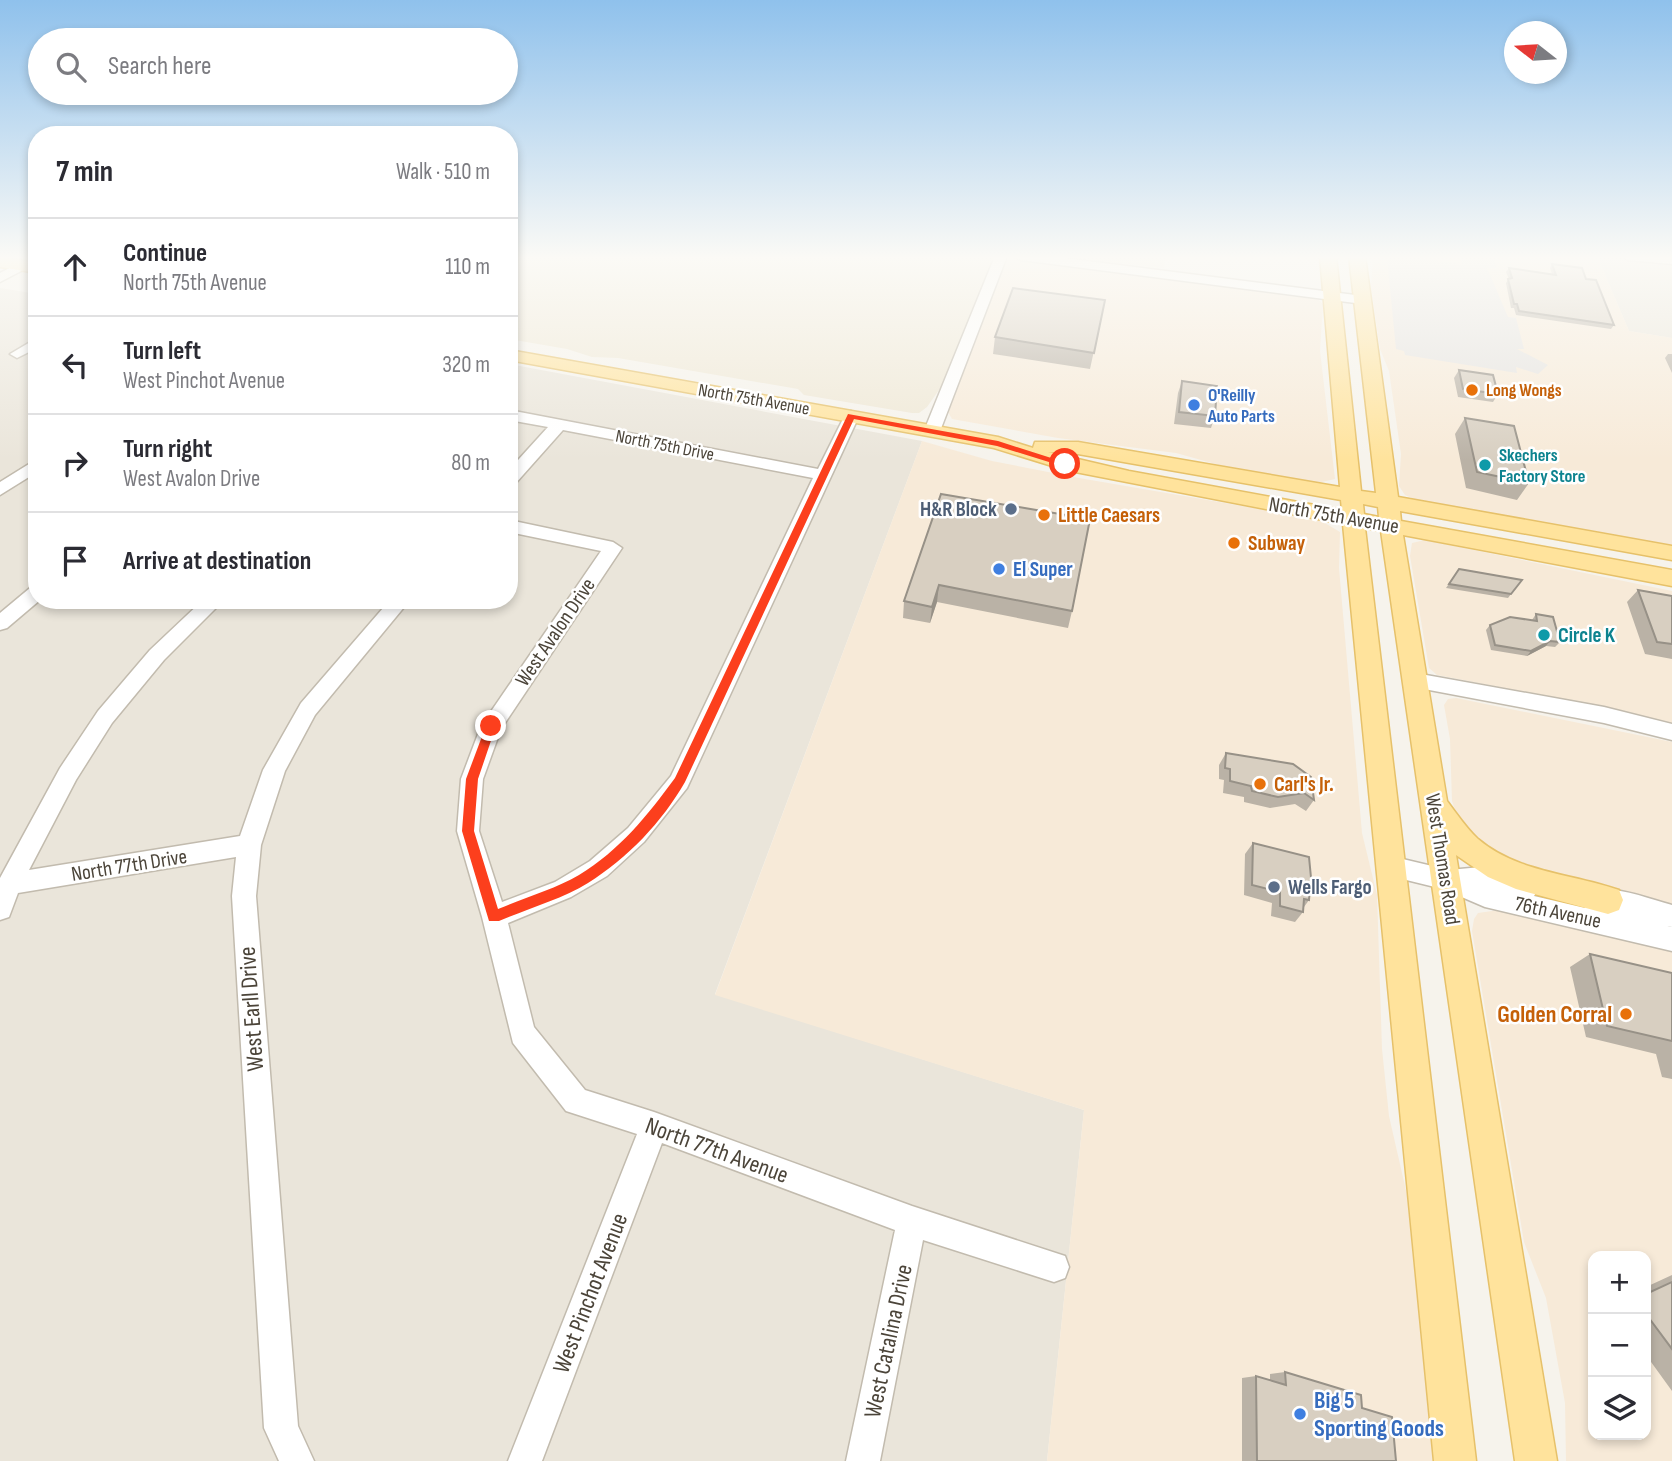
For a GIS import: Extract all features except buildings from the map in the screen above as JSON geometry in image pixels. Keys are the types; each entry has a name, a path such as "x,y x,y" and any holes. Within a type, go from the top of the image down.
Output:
{"main road":[{"path":"1335,324 1455,1461"},
{"name":"West Thomas Road","path":"1366,324 1389,514 1536,1461"},
{"name":"North 75th Avenue","path":"518,357 998,443 1078,448 1672,578"},
{"name":"North 75th Avenue","path":"1389,514 1672,553"},
{"path":"1435,807 1460,840 1491,865 1514,876 1608,900"}],"street":[{"path":"932,431 974,324"},
{"path":"18,355 28,348"},
{"path":"494,917 582,880 623,850 648,825 679,782 851,416"},
{"name":"North 75th Drive","path":"518,417 822,475"},
{"path":"518,470 559,425"},
{"path":"0,490 28,470"},
{"path":"0,471 19,476"},
{"name":"West Avalon Drive","path":"494,917 468,831 472,779 491,726 612,548 518,528"},
{"path":"0,623 28,600"},
{"path":"0,909 9,884 68,774 105,717 158,655 206,609"},
{"name":"West Earll Drive","path":"297,1461 281,1428 243,896 249,845 274,770 308,709 393,609"},
{"path":"1415,681 1604,715 1672,732"},
{"name":"North 77th Drive","path":"9,884 249,845"},
{"name":"76th Avenue","path":"1390,866 1446,879 1485,897 1672,939"},
{"name":"76th Avenue","path":"1446,879 1481,878 1579,899 1608,900 1672,916"},
{"name":"North 77th Avenue","path":"494,917 522,1034 576,1101 654,1126 912,1221 1054,1267"},
{"name":"West Pinchot Avenue","path":"525,1461 654,1126"},
{"name":"West Catalina Drive","path":"863,1461 912,1221"}],"shaded area":[{"path":"0,324 28,324 28,609 518,609 518,366 922,441 715,994 1084,1110 1047,1461 0,1461"},
{"path":"518,324 968,324 946,380 927,407 919,413 804,395 798,389 618,358 592,357 567,349 518,341"},
{"path":"982,324 1322,324 1320,351 1335,479 1317,483 1219,465 1176,453 1058,438 952,419 948,412"},
{"path":"1376,324 1626,324 1629,331 1672,338 1672,547 1421,502 1405,495 1399,486 1401,454 1389,371 1380,349"},
{"path":"1394,324 1518,324 1524,349 1517,349 1548,365 1538,374 1516,367 1517,373 1405,355 1404,351 1396,349"},
{"path":"1626,324 1672,324 1672,338 1629,331"},
{"path":"922,441 992,461 1318,519 1340,532 1339,568 1362,833 1377,895 1382,1049 1389,1116 1407,1195 1433,1461 1047,1461 1084,1110 715,995"},
{"path":"1425,540 1672,591 1672,725 1632,713 1437,675 1429,668 1410,556 1412,543"},
{"path":"1456,698 1672,742 1672,905 1585,885 1490,855 1459,822 1452,801 1450,739 1444,705 1448,699"},
{"path":"1499,910 1672,950 1672,1461 1566,1461 1565,1403 1546,1298 1524,1242 1472,931 1478,913"}],"place":[{"name":"Long Wongs","path":"1472,390"},
{"name":"O'Reilly Auto Parts","path":"1194,405"},
{"name":"Skechers Factory Store","path":"1485,465"},
{"name":"H&R Block","path":"1011,509"},
{"name":"Little Caesars","path":"1044,515"},
{"name":"Subway","path":"1234,543"},
{"name":"El Super","path":"999,569"},
{"name":"Circle K","path":"1544,635"},
{"name":"Carl's Jr.","path":"1260,784"},
{"name":"Wells Fargo","path":"1274,887"},
{"name":"Golden Corral","path":"1626,1014"},
{"name":"Big 5 Sporting Goods","path":"1300,1414"}],"route":[{"path":"491,726 472,779 468,831 494,917 582,880 623,850 648,825 679,782 851,416 998,443 1065,464"}]}
